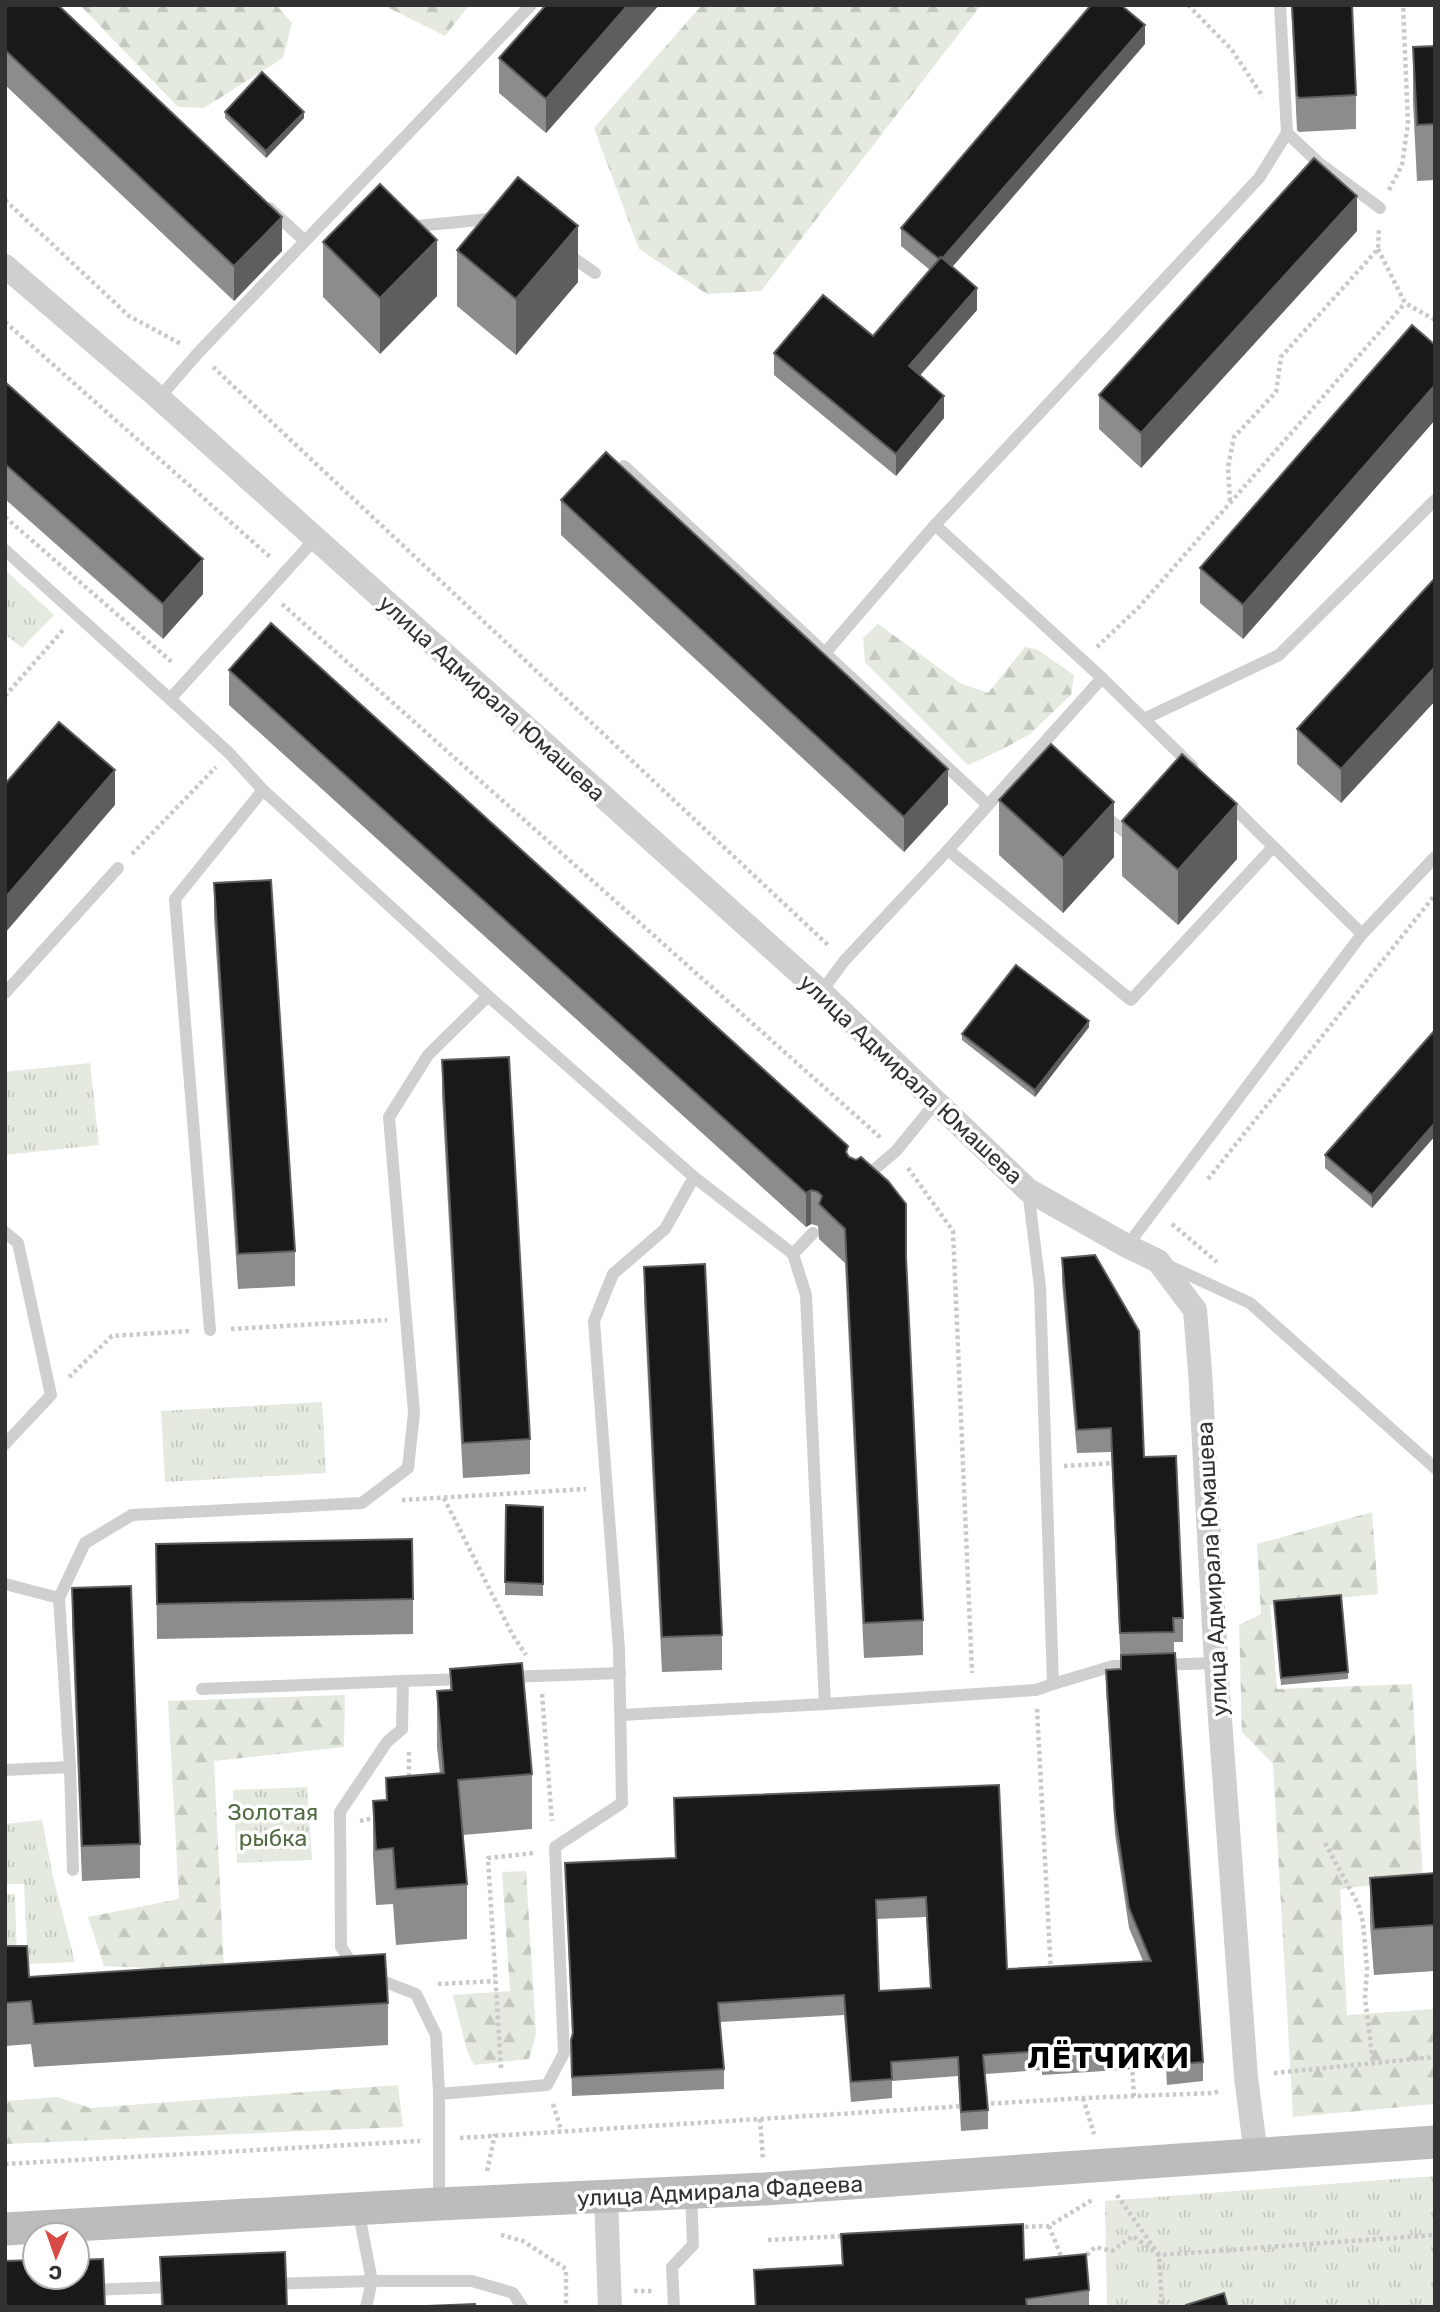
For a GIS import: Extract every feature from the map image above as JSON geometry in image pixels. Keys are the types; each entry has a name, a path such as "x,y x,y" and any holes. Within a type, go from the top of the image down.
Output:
{"main road":[{"name":"улица Адмирала Фадеева","path":"5,2229 439,2204 691,2193 1435,2142"}],"street":[{"name":"улица Адмирала Юмашева","path":"5,266 159,398 821,992 1028,1190 1144,1254 1195,1310 1216,1663 1246,2077 1256,2155"},
{"path":"606,2198 610,2307"}],"lane":[{"path":"159,398 198,353 531,5"},
{"path":"825,653 935,525 1259,178 1287,133 1280,5"},
{"path":"1287,133 1320,163 1380,208"},
{"path":"351,193 362,202"},
{"path":"264,204 305,242"},
{"path":"393,228 514,216"},
{"path":"554,244 595,272"},
{"path":"624,466 988,805"},
{"path":"1144,719 1279,655 1435,500"},
{"path":"935,525 1102,678 1197,771 1186,780"},
{"path":"170,699 315,540"},
{"path":"5,550 229,753 263,790 488,996 694,1177 793,1254 806,1295 825,1704"},
{"path":"821,992 845,961 988,805 1034,763 1102,678"},
{"path":"210,1330 175,899 263,790"},
{"path":"1216,790 1362,933"},
{"path":"1093,807 1125,832 1146,814"},
{"path":"948,850 1131,1000 1273,846"},
{"path":"1435,857 1362,933 1144,1254 1250,1303 1435,1468"},
{"path":"5,993 118,868"},
{"path":"73,1870 70,1767 59,1598 85,1543 132,1515 362,1503 408,1468 414,1413 389,1117 428,1055 488,996"},
{"path":"855,1186 896,1152 936,1102"},
{"path":"439,2094 547,2085 564,2053 555,1847 622,1803 620,1673 594,1321 613,1274 665,1229 694,1177"},
{"path":"1028,1190 1041,1287 1053,1684"},
{"path":"5,1232 18,1243 51,1395 5,1444"},
{"path":"793,1254 813,1233"},
{"path":"5,1584 59,1598"},
{"path":"621,1715 1036,1690 1113,1666 1216,1663"},
{"path":"499,1678 620,1673"},
{"path":"202,1689 473,1678"},
{"path":"403,1681 402,1728 387,1742 340,1812 341,1947 351,1971 416,1994 436,2035 439,2204"},
{"path":"5,1770 70,1767"},
{"path":"674,2307 672,2267 693,2245 691,2193"},
{"path":"358,2209 372,2281 366,2307"},
{"path":"250,2285 472,2281 513,2293 522,2307"},
{"path":"91,2290 182,2287"}],"path":[{"path":"1188,5 1232,50 1287,133"},
{"path":"1403,5 1408,124 1402,165 1380,208 1378,249 1405,303 1435,320"},
{"path":"1406,91 1414,90"},
{"path":"5,200 129,316 198,353 845,961"},
{"path":"1230,501 1228,467 1234,437 1276,392 1281,357 1378,249"},
{"path":"1102,678 1095,648 1139,607 1405,303"},
{"path":"5,322 286,572"},
{"path":"5,517 190,678"},
{"path":"268,591 896,1152 953,1231 972,1695"},
{"path":"5,696 78,614"},
{"path":"118,868 229,753"},
{"path":"1206,1182 1435,895"},
{"path":"1144,1254 1181,1213"},
{"path":"51,1395 112,1336 407,1318"},
{"path":"1046,1467 1124,1463"},
{"path":"362,1503 608,1488"},
{"path":"444,1498 512,1634 539,1676 553,1819"},
{"path":"1036,1690 1051,1978"},
{"path":"409,1750 409,1785"},
{"path":"352,1822 389,1815"},
{"path":"1325,1843 1358,1904 1363,1922 1367,1969 1365,1998 1373,2063"},
{"path":"501,2076 488,1858 539,1853"},
{"path":"427,1980 438,1984 495,1981"},
{"path":"438,1984 442,1994"},
{"path":"1132,2055 1134,2096"},
{"path":"5,2164 438,2140 495,2134 1083,2098 1214,2094 1246,2077 1435,2057"},
{"path":"547,2085 561,2130"},
{"path":"1083,2098 1096,2140"},
{"path":"760,2119 763,2163"},
{"path":"487,2181 495,2134"},
{"path":"1116,2193 1159,2255 1162,2307"},
{"path":"1009,2228 1049,2226 1089,2201 1102,2197"},
{"path":"1049,2226 1062,2261 1083,2260 1095,2247 1112,2252 1133,2236 1159,2255 1435,2235"},
{"path":"499,2234 523,2241 566,2269 566,2307"},
{"path":"768,2241 848,2236"},
{"path":"630,2291 656,2291"}],"green space":[{"path":"80,5 276,5 292,23 283,58 204,108 178,107"},
{"path":"383,5 469,5 445,36"},
{"path":"702,5 981,5 761,291 707,294 639,249 594,128"},
{"path":"5,570 54,615 22,648 5,634"},
{"path":"878,624 960,683 988,693 1025,647 1038,650 1074,675 1071,695 1030,734 968,765 865,662 863,638"},
{"path":"90,1063 99,1145 5,1155 5,1072"},
{"path":"322,1402 326,1473 165,1482 161,1411"},
{"path":"1372,1512 1378,1594 1270,1605 1277,1689 1412,1684 1423,1879 1340,1889 1347,2015 1435,2009 1435,2104 1293,2117 1273,1764 1242,1732 1239,1625 1261,1614 1257,1544"},
{"path":"345,1695 344,1747 214,1761 224,1971 104,1966 88,1917 179,1899 168,1701"},
{"name":"Золотая рыбка","path":"307,1787 312,1860 237,1863 233,1790"},
{"path":"42,1820 53,1877 75,1962 28,1964 24,1884 5,1884 5,1824"},
{"path":"526,1871 536,2034 529,2059 474,2065 467,2051 453,1995 510,1991 502,1872"},
{"path":"5,1894 15,1894 17,1964 5,1964"},
{"path":"398,2085 403,2127 5,2144 5,2101 58,2097 90,2108"},
{"path":"1435,2176 1435,2307 1107,2307 1105,2201"}],"building":[{"path":"5,5 58,5 282,217 234,266 5,50"},
{"path":"546,5 628,5 546,99 499,58"},
{"path":"1091,5 1121,5 1145,25 942,259 939,259 901,228"},
{"path":"1292,5 1352,5 1356,95 1299,98"},
{"path":"1435,46 1435,124 1417,125 1413,47"},
{"path":"262,72 304,112 266,151 225,112"},
{"path":"1314,158 1357,196 1141,433 1099,395"},
{"path":"518,177 578,226 516,299 457,250"},
{"path":"380,184 437,240 380,298 323,242"},
{"path":"941,257 977,288 909,366 944,396 896,454 774,353 823,295 873,336"},
{"path":"1412,325 1435,345 1435,385 1243,605 1200,568"},
{"path":"5,382 203,559 163,604 5,464"},
{"path":"606,452 948,769 904,817 561,500"},
{"path":"1435,578 1435,667 1341,769 1297,729"},
{"path":"271,623 848,1146 846,1152 849,1157 856,1160 861,1157 888,1181 906,1204 906,1257 923,1620 864,1623 845,1229 819,1204 822,1196 818,1192 811,1190 806,1193 229,670"},
{"path":"59,722 115,770 5,898 5,784"},
{"path":"1051,744 1114,802 1063,858 999,800"},
{"path":"1182,754 1237,804 1178,870 1122,821"},
{"path":"271,880 295,1251 238,1254 214,883"},
{"path":"1016,965 1089,1021 1035,1090 962,1034"},
{"path":"1435,1030 1435,1123 1372,1195 1325,1155"},
{"path":"509,1057 530,1439 463,1443 442,1060"},
{"path":"1095,1255 1139,1331 1144,1457 1176,1456 1183,1618 1173,1618 1174,1632 1120,1633 1111,1428 1077,1430 1062,1258"},
{"path":"705,1264 722,1635 662,1637 644,1267"},
{"path":"506,1505 543,1507 543,1584 505,1582"},
{"path":"412,1539 413,1599 157,1604 156,1544"},
{"path":"131,1586 140,1844 82,1846 72,1588"},
{"path":"1341,1595 1348,1672 1281,1678 1274,1601"},
{"path":"1175,1653 1203,2062 1167,2065 1166,2048 1042,2055 1042,2051 983,2055 988,2110 961,2112 958,2057 891,2062 892,2079 851,2082 844,1995 718,2003 724,2069 572,2077 573,2033 565,1863 676,1858 674,1798 999,1785 1007,1969 1151,1961 1129,1908 1115,1815 1106,1670 1121,1669 1121,1655","holes":["926,1897 931,1988 879,1991 876,1900"]},
{"path":"522,1663 532,1774 458,1780 467,1884 396,1889 393,1848 376,1850 373,1801 387,1800 386,1778 444,1773 437,1691 452,1690 450,1669"},
{"path":"1435,1873 1435,1925 1374,1929 1370,1878"},
{"path":"5,1946 27,1946 29,1977 385,1954 388,2003 34,2024 31,2001 5,2003"},
{"path":"1023,2224 1024,2260 1086,2254 1089,2290 1026,2299 1027,2307 756,2307 754,2270 843,2265 841,2234"},
{"path":"285,2252 287,2307 163,2307 160,2257"},
{"path":"91,2259 103,2259 105,2307 5,2307 5,2261 21,2260 21,2291 91,2291"},
{"path":"1224,2293 1228,2307 1186,2307 1186,2305"},
{"path":"475,2304 475,2307 402,2307"}],"district":[{"name":"ЛЁТЧИКИ","path":"1109,2058"}]}
